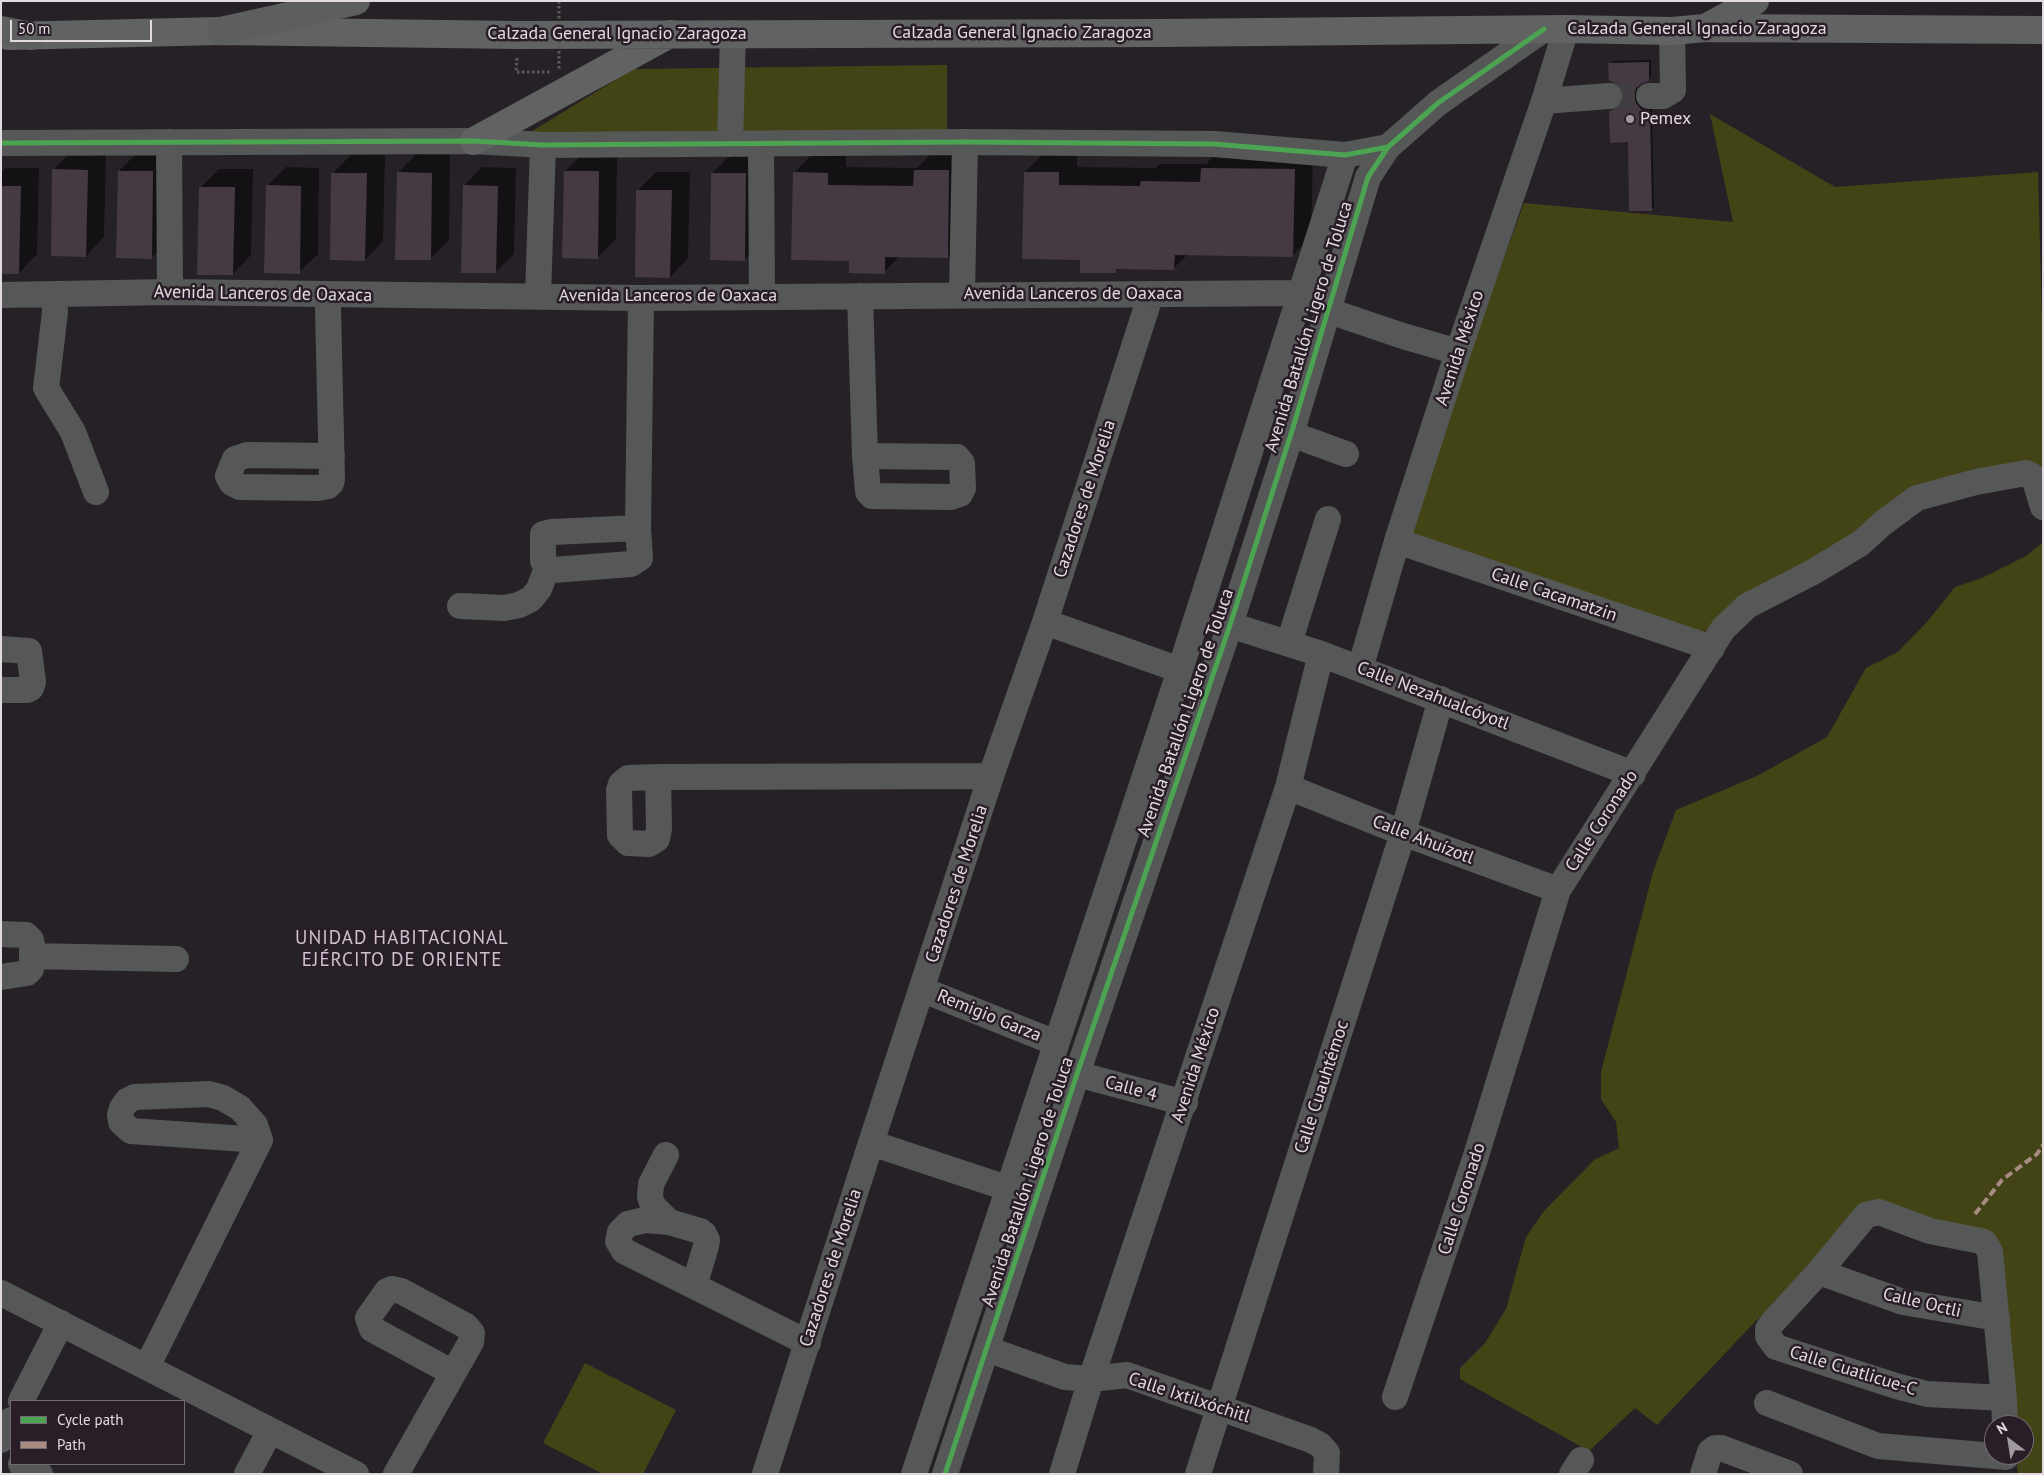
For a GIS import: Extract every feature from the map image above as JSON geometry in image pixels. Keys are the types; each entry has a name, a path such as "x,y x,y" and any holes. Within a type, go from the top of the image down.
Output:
{"highway":[{"path":"221,31 356,1"},
{"path":"1705,28 1755,1"},
{"path":"1,30 31,36"}],"main road":[{"name":"Calzada General Ignacio Zaragoza","path":"1,36 221,31 517,35 673,33 1161,33 1555,29 1672,31 1705,28 2043,30"},
{"path":"474,141 673,33"}],"street":[{"name":"Avenida México","path":"1360,669 1397,541 1458,352 1544,101 1555,29"},
{"name":"Avenida Batallón Ligero de Toluca","path":"945,1474 1077,1074 1230,625 1291,434 1368,178 1388,147 1438,103 1555,29"},
{"path":"1650,96 1663,96 1673,90 1672,31"},
{"path":"730,144 733,33"},
{"path":"1544,101 1609,96"},
{"path":"1,123 34,144"},
{"path":"1,143 474,141 543,145 761,145 965,142 1214,144 1345,155 1388,147"},
{"path":"169,142 170,292"},
{"path":"962,294 965,142"},
{"path":"538,296 543,145"},
{"path":"761,145 762,296"},
{"name":"Avenida Batallón Ligero de Toluca","path":"914,1474 1180,670 1345,155"},
{"name":"Avenida Lanceros de Oaxaca","path":"1,295 170,292 641,298 962,294 1302,293 1332,300"},
{"path":"54,294 55,312 46,388 73,432 96,492"},
{"name":"Cazadores de Morelia","path":"772,1472 808,1343 871,1143 991,776 1045,622 1151,294"},
{"path":"330,295 328,309 332,456"},
{"path":"860,296 865,456"},
{"path":"638,528 543,534 543,561 547,568 553,570 634,563 640,555 638,528 641,298"},
{"path":"1332,300 1403,336 1458,352"},
{"path":"1291,434 1346,454"},
{"name":"Calle Coronado","path":"1395,1397 1475,1159 1558,890 1723,629 1746,606 1813,572 1861,543 1883,523 1917,498 1976,482 2026,473 2032,476 2036,484 2043,507"},
{"path":"1290,643 1328,519"},
{"name":"Calle Cacamatzin","path":"1397,541 1712,648"},
{"path":"460,606 504,608 519,605 531,599 535,594 547,568"},
{"path":"1045,622 1180,670"},
{"name":"Calle Nezahualcóyotl","path":"1230,625 1321,654 1633,774"},
{"path":"1,649 29,651 33,682 31,688 27,690 1,690"},
{"name":"Avenida México","path":"1062,1474 1091,1379 1185,1103 1240,929 1288,787 1321,654"},
{"name":"Calle Cuauhtémoc","path":"1198,1474 1403,833 1441,699"},
{"path":"658,777 991,776"},
{"name":"Calle Ahuízotl","path":"1288,787 1403,833 1558,890"},
{"path":"1,934 26,935 30,940 32,956 30,969 27,973 1,976"},
{"path":"32,956 176,959"},
{"name":"Remigio Garza","path":"922,990 1056,1043"},
{"name":"Calle 4","path":"1077,1074 1185,1103"},
{"path":"147,1367 260,1140"},
{"path":"871,1143 1008,1188"},
{"path":"666,1155 651,1184 650,1197 653,1206 669,1222"},
{"path":"1819,1272 1863,1217 1871,1213 1879,1212 1930,1231 1985,1243 1990,1252 2004,1415"},
{"path":"694,1286 707,1240 700,1231 669,1222 645,1220 628,1224 620,1232 618,1241 624,1251 694,1286 808,1343"},
{"name":"Calle Octli","path":"1819,1272 1903,1302 1997,1318"},
{"name":"Calle Cuatlicue-C","path":"1819,1272 1772,1323 1768,1330 1768,1336 1776,1346 1896,1386 1927,1394 2004,1398"},
{"path":"1,1293 356,1474"},
{"path":"22,1400 60,1323"},
{"name":"Calle Ixtilxóchitl","path":"987,1349 1065,1377 1091,1379 1127,1375 1311,1440 1320,1445 1326,1464"},
{"path":"396,1474 453,1373"},
{"path":"1767,1403 1878,1446 1984,1459"},
{"path":"1,1440 10,1422"},
{"path":"247,1474 270,1431"},
{"path":"1703,1474 1708,1458 1715,1448 1727,1450 1790,1474"},
{"path":"22,1465 40,1474"}],"path":[{"path":"516,72 559,72 559,1"}],"shaded area":[{"path":"947,65 947,130 526,135 633,69"},
{"path":"1710,114 1835,187 2038,172 2043,358 2043,466 2035,469 2025,461 1856,538 1696,637 1402,539 1524,203 1733,222"},
{"path":"2043,542 2043,1474 2018,1474 2017,1465 2034,1465 2034,1415 2012,1415 1994,1236 1867,1204 1657,1425 1635,1408 1589,1451 1460,1379 1460,1368 1485,1343 1506,1309 1526,1237 1544,1211 1594,1160 1619,1148 1616,1122 1601,1099 1601,1072 1653,872 1676,810 1759,775 1827,737 1866,668 1898,652 1927,622 1955,587 1982,578 2026,556"},
{"path":"585,1363 676,1410 643,1474 603,1474 543,1443"}],"building":[{"name":"Pemex","path":"1649,62 1649,81 1642,83 1636,88 1634,96 1636,103 1641,109 1650,111 1652,211 1629,211 1628,142 1610,143 1609,111 1618,108 1623,102 1624,94 1621,87 1609,81 1608,63"},
{"path":"1201,168 1295,169 1293,257 1175,255 1174,270 1116,269 1116,273 1080,273 1080,260 1022,259 1024,172 1059,172 1059,185 1140,186 1141,181 1200,182"},
{"path":"52,169 88,170 86,257 51,256"},
{"path":"914,170 949,170 948,258 885,257 885,274 849,273 849,261 791,260 793,172 828,173 828,185 913,186"},
{"path":"118,171 153,171 152,259 116,258"},
{"path":"564,171 599,171 598,259 562,258"},
{"path":"397,172 432,173 431,260 395,260"},
{"path":"331,173 367,173 365,261 330,260"},
{"path":"711,173 746,173 745,261 710,260"},
{"path":"266,185 301,186 300,274 264,273"},
{"path":"463,185 498,186 496,273 461,273"},
{"path":"1,186 21,186 19,274 1,274"},
{"path":"199,187 235,187 233,275 197,275"},
{"path":"636,190 672,190 670,278 635,277"}],"tunnel":[{"path":"1609,96 1649,96"}],"marked path":[{"path":"1975,1214 2002,1180 2037,1154 2043,1145"}],"cycle path":[{"path":"945,1474 1077,1074 1230,625 1291,434 1368,177 1388,147 1438,103 1544,29"},
{"path":"1,143 474,141 543,145 965,142 1214,144 1345,155 1388,147"}],"place":[{"name":"Pemex","path":"1630,119"}],"district":[{"name":"UNIDAD HABITACIONAL EJÉRCITO DE ORIENTE","path":"402,950"}]}
